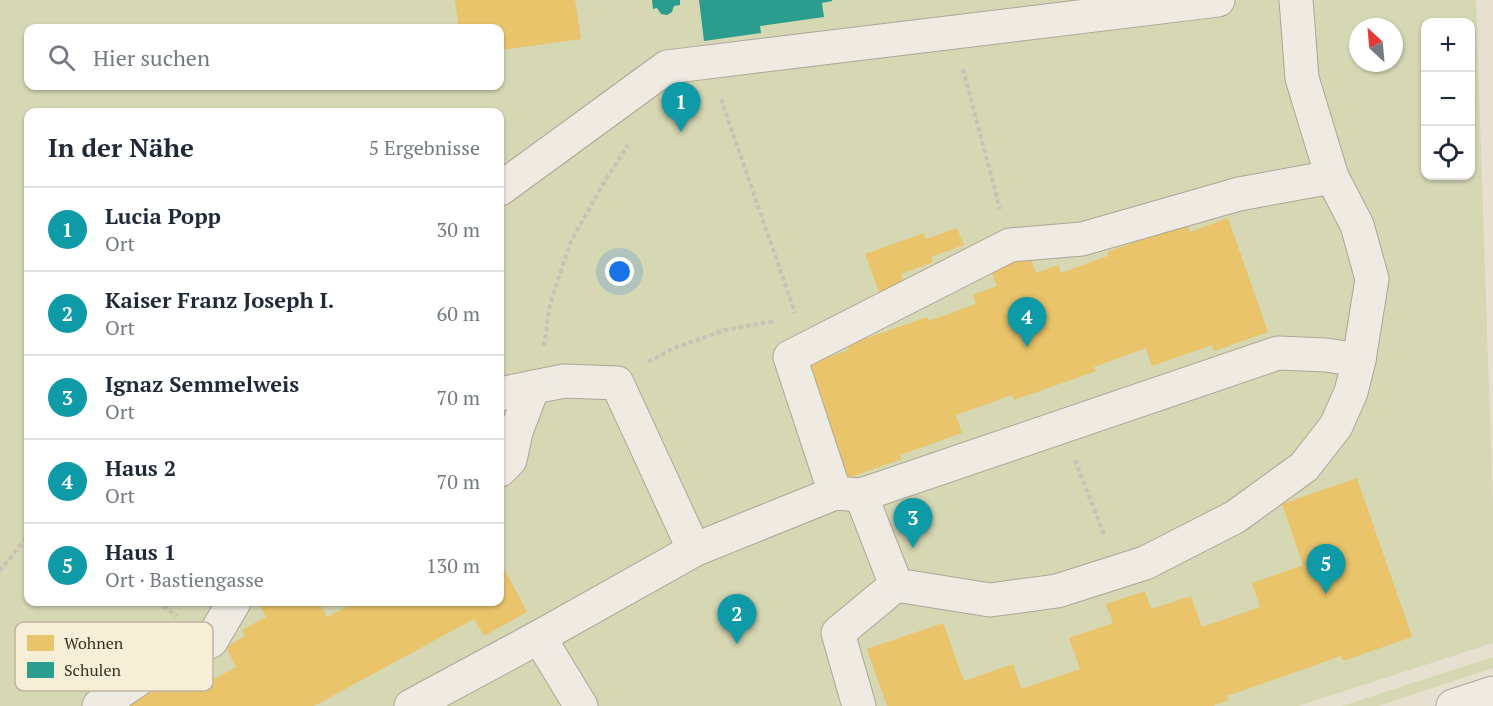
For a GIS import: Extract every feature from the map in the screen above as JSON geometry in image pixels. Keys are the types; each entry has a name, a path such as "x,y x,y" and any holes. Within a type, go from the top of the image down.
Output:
{"street":[{"path":"504,186 667,67 1218,0"},
{"path":"859,706 838,633 896,585 990,600 1057,591 1145,563 1235,518 1304,467 1336,426 1350,392 1359,360 1372,279 1357,225 1332,177 1302,78 1296,0"},
{"path":"896,585 848,494 790,357 1010,245 1082,240 1239,194 1332,177"},
{"path":"411,706 540,637 694,550 848,494 1278,353 1326,355 1359,360"},
{"path":"504,393 564,381 617,383 694,550"},
{"path":"504,466 510,460 516,432 533,387"},
{"path":"213,638 232,606"},
{"path":"540,637 581,706"},
{"path":"99,706 121,691"},
{"path":"1453,706 1493,693"}],"path":[{"path":"953,32 1010,245"},
{"path":"709,63 807,348"},
{"path":"533,387 540,369 550,304 571,241 633,137"},
{"path":"617,383 633,370 672,350 724,330 796,317"},
{"path":"1061,426 1119,571"},
{"path":"0,572 24,540"}],"green space":[{"path":"0,0 1476,0 1493,506 1493,643 1298,706 0,706"},
{"path":"1493,657 1493,668 1378,706 1342,706"}],"building: Wohnen":[{"path":"455,0 575,0 581,39 504,49 504,24 458,24"},
{"path":"1228,218 1268,332 1214,351 1212,345 1152,366 1146,348 1094,367 1096,371 1051,387 1014,400 1012,395 956,415 962,433 900,455 902,459 848,478 808,364 849,350 847,345 927,317 929,321 976,304 973,295 997,286 991,270 1029,255 1036,273 1058,265 1061,273 1108,256 1107,252 1187,224 1190,232"},
{"path":"957,228 964,245 931,257 933,262 901,274 904,283 879,292 865,254 924,233 926,239"},
{"path":"1357,478 1412,637 1343,661 1341,656 1227,696 1229,700 1213,706 887,706 867,649 943,623 964,681 1013,664 1021,689 1080,669 1069,638 1113,623 1106,604 1145,591 1151,609 1191,596 1202,627 1260,607 1252,583 1303,565 1282,504"},
{"path":"504,569 527,612 484,636 474,619 314,706 115,706 139,691 213,691 213,680 236,667 226,647 245,636 242,630 266,617 260,606 321,606 327,617 348,606 504,606"}],"building: Schulen":[{"path":"652,0 680,0 680,5 674,6 672,12 667,15 661,14 657,8 653,9"},
{"path":"699,0 832,1 822,3 824,17 760,26 761,33 704,41"}],"place":[{"name":"Lucia Popp","path":"681,132"},
{"name":"Haus 2","path":"1027,347"},
{"name":"Ignaz Semmelweis","path":"913,548"},
{"name":"Haus 1","path":"1326,594"},
{"name":"Kaiser Franz Joseph I.","path":"737,644"}]}
